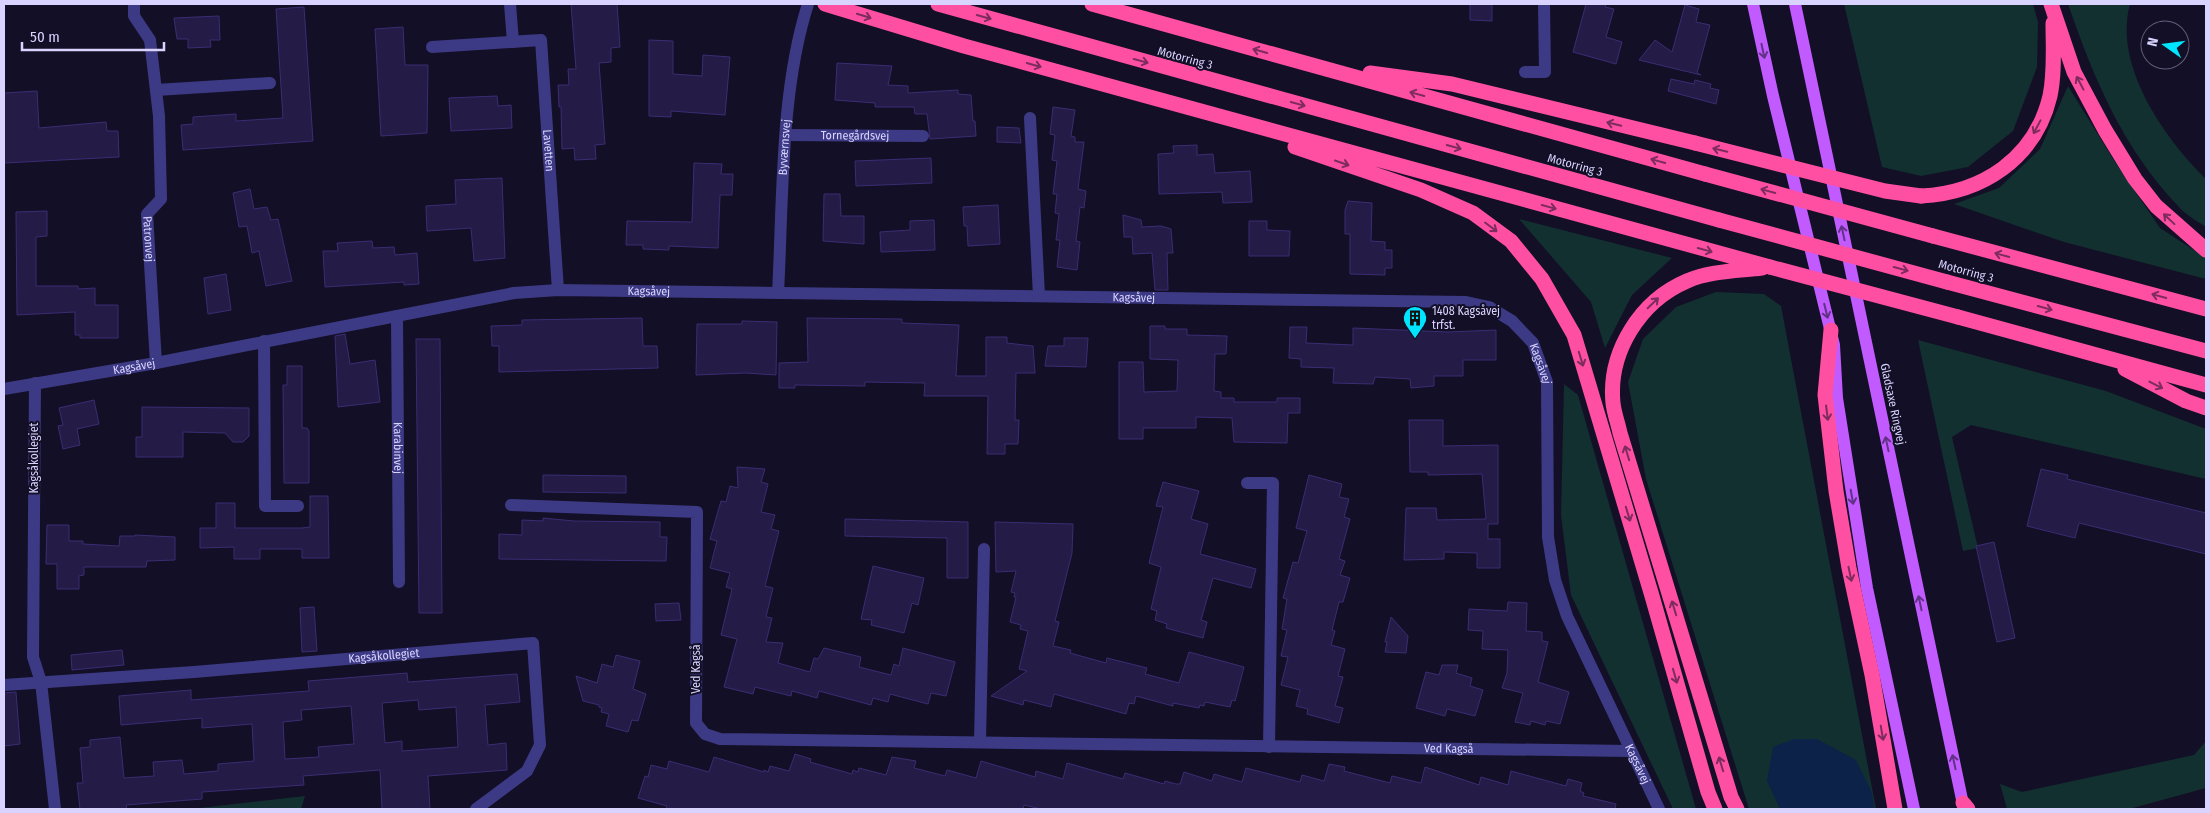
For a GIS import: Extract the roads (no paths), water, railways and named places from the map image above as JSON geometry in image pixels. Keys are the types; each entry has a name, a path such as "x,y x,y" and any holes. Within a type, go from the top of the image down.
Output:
{"highway":[{"path":"825,4 1198,111 2206,385"},
{"name":"Motorring 3","path":"938,4 1719,220 2206,351"},
{"name":"Motorring 3","path":"1092,4 1705,174 2206,309"},
{"path":"1305,63 1452,84 1885,191 1921,196 1940,195 1975,186 2004,168 2028,143 2050,96 2052,79 2052,8"},
{"path":"2052,8 2074,72 2105,130 2135,179 2156,206 2206,250"},
{"path":"1198,111 1308,152 1421,190 1473,214 1511,241 1542,279 1574,335 1708,792 1715,809"},
{"path":"1738,809 1731,797 1620,433 1614,403 1614,372 1623,343 1639,317 1661,296 1687,281 1709,275 1770,267"},
{"path":"1831,330 1825,394 1836,492 1849,568 1872,675 1895,809"},
{"path":"2097,355 2186,401 2206,408"}],"main road":[{"path":"1753,4 1773,96 1831,330 1834,345 1838,407 1867,588 1914,809"},
{"name":"Gladsaxe Ringvej","path":"1795,4 1965,807"}],"street":[{"name":"Patronvej","path":"134,4 134,16 150,40 156,90 161,199 147,214 156,363"},
{"path":"510,4 513,42"},
{"name":"Byværnsvej","path":"778,293 786,135 792,74 801,24 808,4"},
{"path":"1526,72 1545,72 1544,4"},
{"name":"Lavetten","path":"432,47 541,40 558,290"},
{"path":"156,90 270,83"},
{"path":"1030,118 1039,296"},
{"name":"Tornegårdsvej","path":"786,135 923,136"},
{"name":"Kagsåvej","path":"4,389 156,363 514,293 558,290 1466,302 1489,307 1512,322 1534,343 1547,382 1548,537 1555,580 1567,616 1659,809"},
{"name":"Karabinvej","path":"397,316 399,582"},
{"path":"264,341 265,506 298,506"},
{"name":"Kagsåkollegiet","path":"35,383 33,657 41,682 55,809"},
{"path":"1247,483 1272,483 1269,747"},
{"name":"Ved Kagså","path":"511,505 698,512 696,723 705,734 720,738 1630,751"},
{"path":"980,742 984,549"},
{"name":"Kagsåkollegiet","path":"4,685 194,672 533,643 540,745 527,771 476,809"}],"water":[{"path":"1794,739 1817,739 1856,760 1871,790 1873,809 1780,809 1767,781 1773,747"}],"place":[{"name":"1408 Kagsåvej trfst.","path":"1415,339"}]}
